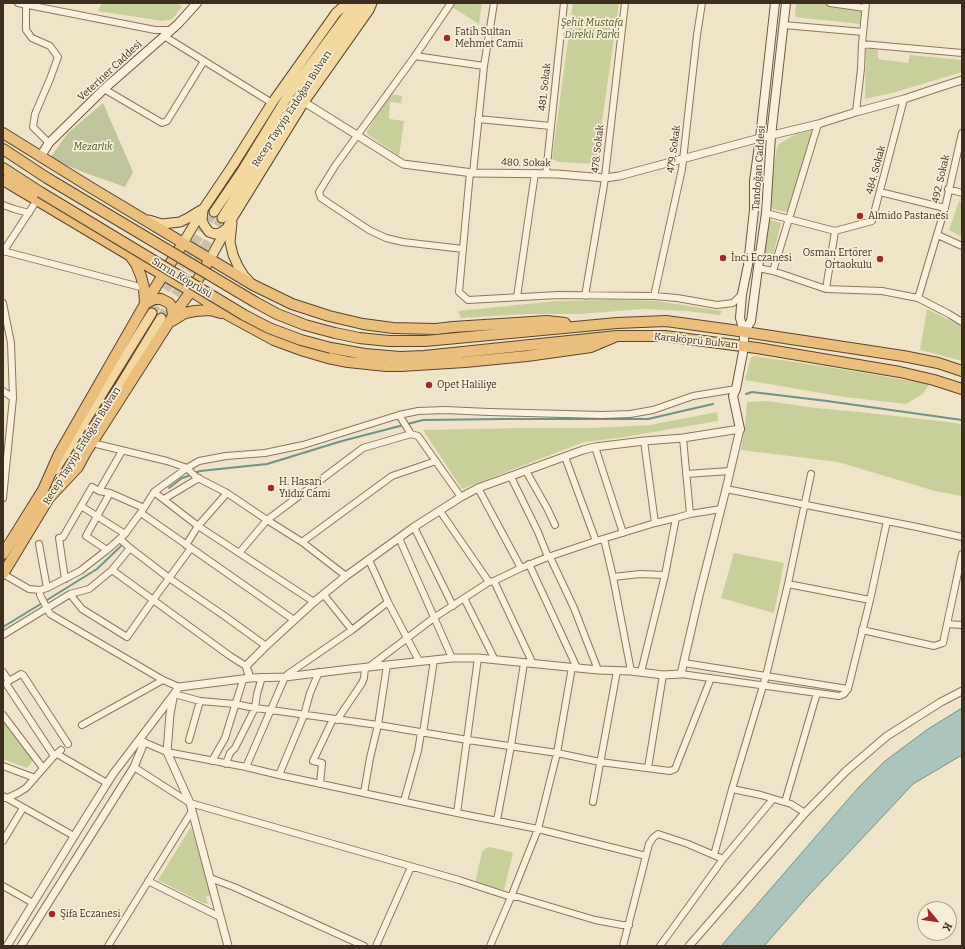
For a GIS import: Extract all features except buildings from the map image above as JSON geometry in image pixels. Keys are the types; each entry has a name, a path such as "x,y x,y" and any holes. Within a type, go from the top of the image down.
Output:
{"highway":[{"path":"3,133 40,157 253,285 292,304 329,316 363,324 393,328 436,329 547,321 582,326"},
{"name":"Sırrın Köprüsü","path":"3,149 47,178 255,302 277,314 305,325 335,333"},
{"path":"3,168 38,196 129,256 228,315 274,340 328,358 348,362 386,366 425,364 528,356 591,347 617,336"},
{"path":"3,180 38,196"},
{"name":"Sırrın Köprüsü","path":"38,196 269,328 301,340 331,348"},
{"path":"46,494 59,454 145,304 183,243"},
{"path":"129,256 136,264 141,276 144,288 145,304"},
{"path":"46,494 78,467 167,319 190,291 210,259"},
{"path":"145,304 154,299 161,299 169,302 172,307 167,319"},
{"path":"167,319 185,313 210,310 228,315"},
{"name":"Karaköprü Bulvarı","path":"335,333 359,338 389,341 424,341 617,323 666,321 903,356 938,363 962,371"},
{"name":"Karaköprü Bulvarı","path":"331,348 365,354 424,356 617,336 665,336 756,348 900,372 934,380 962,389"},
{"name":"Recep Tayyip Erdoğan Bulvarı","path":"3,554 46,494"},
{"name":"Recep Tayyip Erdoğan Bulvarı","path":"3,574 46,494"}],"main road":[{"path":"183,243 272,103 336,13 347,3"},
{"name":"Recep Tayyip Erdoğan Bulvarı","path":"356,3 289,94 242,171 218,215 324,59 366,3"},
{"path":"210,259 233,217 304,102 369,10 372,3"},
{"name":"Tandoğan Caddesi","path":"740,430 733,396 736,389 744,347 744,332 740,318 742,294 748,265 754,210 754,181 775,3"},
{"name":"Tandoğan Caddesi","path":"744,332 751,321 766,214 771,136 786,3"},
{"name":"Veteriner Caddesi","path":"40,157 49,143 104,89 171,30 192,5"},
{"path":"141,218 162,224 180,222 204,208"},
{"path":"204,208 202,220 209,232 215,234 226,229"},
{"path":"233,217 230,242 233,255 244,276 253,285"},
{"name":"Recep Tayyip Erdoğan Bulvarı","path":"46,494 152,313"},
{"name":"Recep Tayyip Erdoğan Bulvarı","path":"46,494 72,463 167,319"}],"street":[{"path":"18,3 155,30 171,30"},
{"path":"451,3 415,56 335,166 319,192 321,198 369,230 386,238 403,242 463,249"},
{"path":"494,3 484,66 459,292 468,300 558,295 654,296 677,298 717,305 733,303 742,294"},
{"name":"481. Sokak","path":"546,174 564,3"},
{"name":"478. Sokak","path":"585,296 605,178 624,3"},
{"name":"479. Sokak","path":"654,296 682,169 702,3"},
{"path":"830,3 866,5 856,112"},
{"path":"26,4 26,30 32,38 50,46 58,57 35,114 33,127 49,143"},
{"path":"784,25 863,32"},
{"path":"164,36 272,103"},
{"path":"862,44 962,53"},
{"path":"415,56 484,66"},
{"path":"104,89 162,123 167,121 204,60"},
{"name":"480. Sokak","path":"304,102 356,136 403,164 472,173 535,173 605,178 619,176 683,158 818,124 904,99 962,80"},
{"name":"484. Sokak","path":"835,231 872,221 904,99"},
{"path":"478,119 551,126"},
{"path":"773,271 818,124"},
{"name":"492. Sokak","path":"918,298 945,208 948,189 962,133"},
{"path":"517,297 535,173"},
{"path":"948,189 962,193"},
{"path":"880,192 945,208"},
{"path":"38,196 29,213 3,251 144,288"},
{"path":"3,205 29,213"},
{"path":"766,214 835,231 826,289"},
{"path":"937,236 962,246"},
{"path":"758,268 773,271 826,289 882,291 918,298 962,322"},
{"path":"3,303 11,343 13,398 3,498"},
{"path":"3,574 29,589 40,590 48,588 80,571 108,550 122,536 154,492 199,461 226,456 265,453 303,445 399,415 418,412 445,410 602,415 630,414 653,410 693,396 736,389"},
{"path":"3,391 13,398"},
{"path":"399,415 411,434"},
{"path":"212,761 224,738 235,704 247,679 246,666 314,602 346,576 414,527 460,497 478,488 565,456 595,447 683,438 740,430 721,510 698,596 681,674"},
{"path":"239,553 267,520 363,448 411,434 418,436 460,497"},
{"path":"683,438 690,514"},
{"path":"644,441 655,523"},
{"path":"92,443 167,461 189,469 198,477 227,493 302,542 346,576"},
{"path":"595,447 623,533"},
{"path":"99,491 122,451"},
{"path":"565,456 596,541"},
{"path":"302,542 392,476 436,461"},
{"path":"526,471 556,525"},
{"path":"686,474 730,471"},
{"path":"714,855 766,676 788,584 811,474"},
{"path":"164,499 198,477"},
{"path":"510,477 574,608 598,670"},
{"path":"65,579 59,538 63,537 92,487 142,510 188,547 294,620"},
{"path":"478,488 521,568"},
{"path":"726,489 962,537"},
{"path":"154,492 198,526 314,602"},
{"path":"70,594 82,609 127,637 169,578 188,547 198,526 227,493"},
{"path":"108,550 86,536 110,494"},
{"path":"81,506 97,516 122,536 130,548 169,578 266,646"},
{"path":"320,784 322,764 313,761 335,719 362,683 367,667 434,617 492,582 529,564 655,523 690,514 721,510"},
{"path":"440,511 492,582 533,664"},
{"path":"641,672 665,574 676,518"},
{"path":"40,590 46,608 50,614 163,680 179,687 247,679 284,677 419,661 452,658 478,658 598,670 631,671 663,675 681,674 839,696 844,694 848,689 870,600 887,521"},
{"path":"414,527 453,606"},
{"path":"399,538 452,658"},
{"path":"604,539 613,577 631,671"},
{"path":"39,544 48,588"},
{"path":"3,635 70,594 89,589 112,570 130,548"},
{"path":"862,630 934,646 943,643 962,554"},
{"path":"369,560 388,602 419,661"},
{"path":"490,946 538,829 557,753 574,668 529,564"},
{"path":"112,570 246,666"},
{"path":"613,577 640,574 665,574"},
{"path":"788,584 870,600"},
{"path":"324,595 352,630"},
{"path":"464,598 495,660"},
{"path":"246,767 284,677 352,630 388,602"},
{"path":"948,624 962,625"},
{"path":"457,813 478,658"},
{"path":"404,801 422,733 434,660"},
{"path":"497,820 511,746 524,663"},
{"path":"684,663 848,689"},
{"path":"364,793 378,725 387,665"},
{"path":"593,802 617,671"},
{"path":"3,672 9,681 7,685 57,753 107,784"},
{"path":"279,775 304,715 310,693 319,672"},
{"path":"9,681 21,674 23,675 68,744"},
{"path":"648,768 663,675"},
{"path":"226,764 230,753 235,748 255,708 257,694 262,678"},
{"path":"174,694 200,700 378,725 557,753 600,762 670,772 675,769 711,678"},
{"path":"82,725 163,680"},
{"path":"7,946 113,774 142,741 179,687"},
{"path":"689,946 805,813 846,771 887,736 962,691"},
{"path":"785,802 817,693"},
{"path":"174,694 170,714 168,752 190,803 228,946"},
{"path":"189,740 200,700"},
{"path":"3,715 43,768"},
{"path":"142,741 168,752 246,767 457,813 497,820 646,856"},
{"path":"21,946 134,767 142,750 142,741"},
{"path":"4,797 26,788 57,753"},
{"path":"3,766 35,778"},
{"path":"134,767 190,803 459,880 511,897 518,897 594,920 628,925"},
{"path":"732,789 762,795 785,802 805,813"},
{"path":"4,797 74,836"},
{"path":"660,946 723,859 774,799"},
{"path":"3,841 23,808"},
{"path":"108,946 192,811"},
{"path":"624,946 649,844 653,838 658,834 688,844 723,859"},
{"path":"376,946 412,867"},
{"path":"210,878 234,887 364,946"},
{"path":"148,881 220,917"},
{"path":"3,886 33,903"}],"green space":[{"path":"102,3 177,3 182,6 172,19 163,21 98,11"},
{"path":"455,3 482,3 479,24 452,7"},
{"name":"Şehit Mustafa Direkli Parkı","path":"573,3 619,3 596,164 558,162 552,159"},
{"path":"796,3 816,3 862,8 860,24 795,17"},
{"path":"866,48 878,50 878,59 908,63 910,55 962,60 962,72 892,93 865,99"},
{"path":"390,94 402,96 401,103 390,102 389,119 404,121 399,156 367,134 367,131"},
{"name":"Mezarlık","path":"103,103 133,172 125,187 50,158 68,133"},
{"path":"813,130 788,210 785,212 769,208 768,206 777,147 779,144 796,134"},
{"path":"959,201 962,202 962,237 949,230"},
{"path":"766,219 781,223 771,264 760,260"},
{"path":"557,301 656,301 722,311 720,315 687,311 643,309 580,314 530,314 461,318 458,311"},
{"path":"927,309 962,326 962,361 920,350"},
{"path":"754,356 929,384 924,393 906,404 844,397 745,380 751,357"},
{"path":"767,401 816,408 956,423 962,425 962,496 935,491 838,462 741,450 747,402"},
{"path":"717,412 718,421 618,438 584,442 462,489 423,430 590,428 650,425"},
{"path":"734,553 784,563 774,613 721,598"},
{"path":"3,719 34,759 27,768 3,759"},
{"path":"191,827 212,895 206,896 208,904 203,903 158,880"},
{"path":"489,847 511,852 513,854 504,890 475,883 482,852"}],"water":[{"path":"962,708 962,755 913,784 808,896 764,946 721,946 858,788 885,761 928,729"}],"waterway":[{"path":"746,394 752,392 827,401 962,420"},
{"path":"195,473 200,471 267,464 342,441 423,420 648,419 713,404"},
{"path":"169,488 182,478 191,475"},
{"path":"3,627 97,569 121,546"}],"tunnel":[{"path":"152,313 214,212"},
{"path":"161,318 222,218"}],"place":[{"name":"Fatih Sultan Mehmet Camii","path":"447,38"},
{"name":"Almido Pastanesi","path":"860,216"},
{"name":"İnci Eczanesi","path":"723,258"},
{"name":"Osman Ertörer Ortaokulu","path":"880,259"},
{"name":"Opet Haliliye","path":"429,385"},
{"name":"H. Hasari Yıldız Cami","path":"271,488"},
{"name":"Şifa Eczanesi","path":"52,914"}]}
